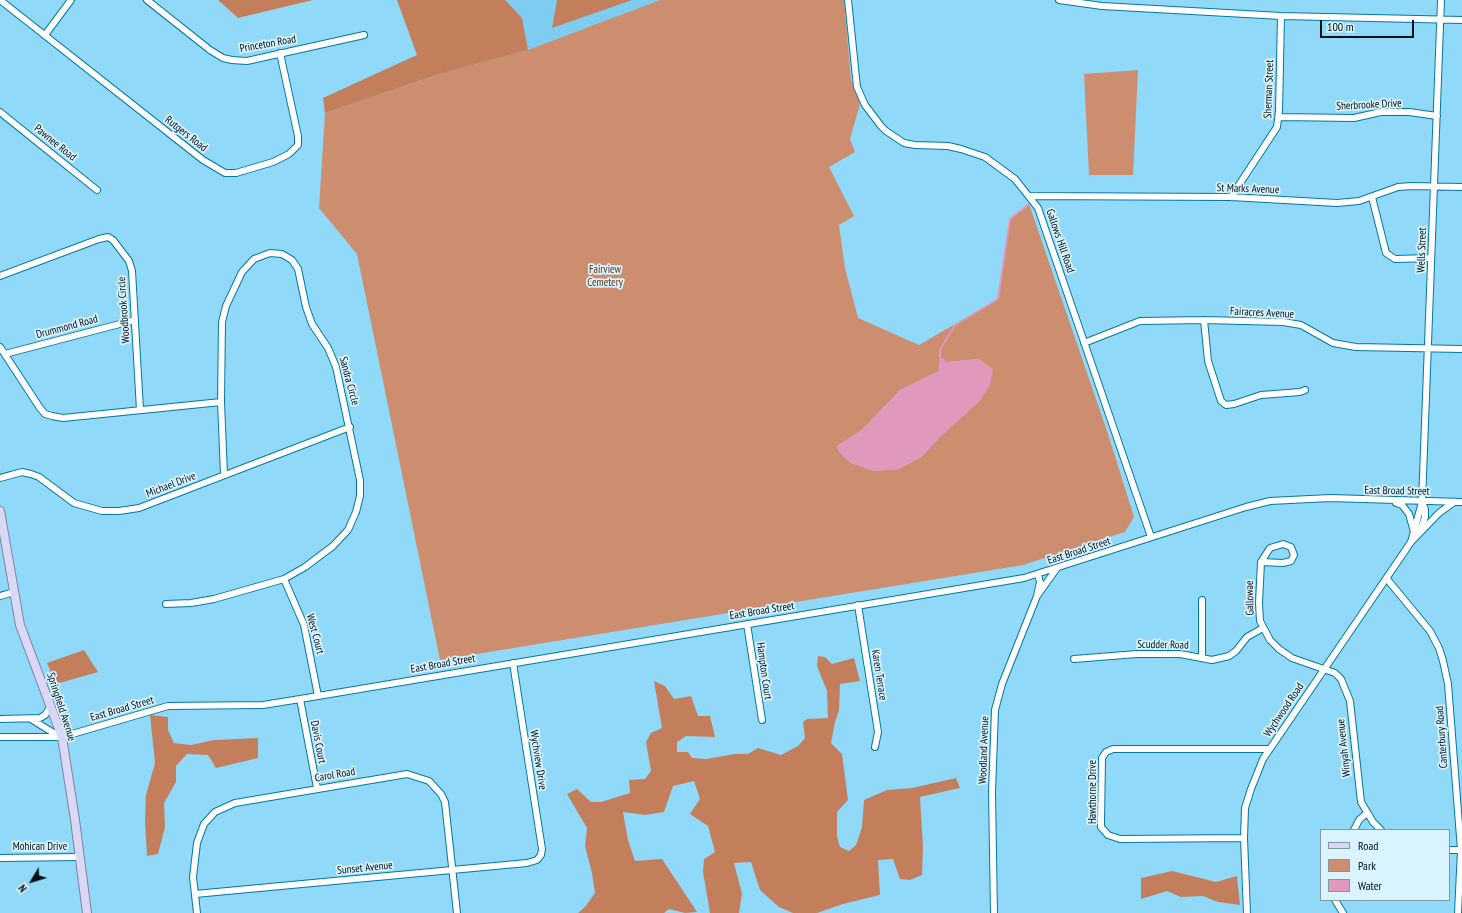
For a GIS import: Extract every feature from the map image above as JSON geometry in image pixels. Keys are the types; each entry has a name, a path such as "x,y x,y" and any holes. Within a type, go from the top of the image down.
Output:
{"main road":[{"name":"Springfield Avenue","path":"0,511 22,631 62,738 75,820 87,913"}],"street":[{"name":"Rutgers Road","path":"0,0 203,160 225,173 236,173 272,162 290,154 298,145 298,136 280,53"},
{"path":"45,35 71,0"},
{"name":"Princeton Road","path":"147,0 210,50 223,58 232,60 247,61 364,35"},
{"name":"Gallows Hill Road","path":"848,0 857,87 864,105 886,131 904,143 961,149 984,157 1006,170 1030,196 1043,220 1151,537"},
{"path":"1059,0 1102,6 1281,16 1462,20"},
{"name":"Wells Street","path":"1422,502 1441,0"},
{"name":"Sherman Street","path":"1231,197 1272,137 1277,127 1279,117 1281,16"},
{"name":"Pawnee Road","path":"0,112 97,190"},
{"name":"Sherbrooke Drive","path":"1279,117 1354,118 1381,112 1409,112 1437,116"},
{"name":"St Marks Avenue","path":"1030,196 1231,197 1337,203 1359,201 1372,197 1385,190 1398,187 1462,187"},
{"path":"1372,197 1386,254 1395,259 1431,258"},
{"name":"Woodbrook Circle","path":"0,276 108,237 113,240 122,251 132,271 140,410"},
{"name":"Sandra Circle","path":"166,604 191,603 214,599 284,579 305,567 333,546 348,530 353,521 360,496 360,480 336,366 328,348 312,324 306,307 298,269 287,256 276,253 264,254 254,259 238,278 226,306 222,322 221,402 224,475"},
{"name":"Drummond Road","path":"5,354 135,320"},
{"path":"1204,320 1208,361 1221,401 1226,405 1234,404 1261,395 1300,392 1305,390"},
{"name":"Fairacres Avenue","path":"1084,343 1140,321 1204,320 1283,322 1301,325 1333,343 1356,347 1462,349"},
{"path":"0,347 45,414 63,418 221,402"},
{"name":"Michael Drive","path":"0,478 22,472 31,474 39,477 74,503 102,511 139,508 350,427"},
{"name":"East Broad Street","path":"0,737 62,738 168,706 263,705 1038,575 1246,506 1270,501 1330,498 1422,502 1462,502"},
{"path":"1392,501 1402,506 1409,514 1416,533"},
{"name":"Wychwood Road","path":"1247,913 1244,838 1245,808 1257,772 1269,749 1411,542 1416,533 1422,502"},
{"name":"Wychwood Road","path":"1416,533 1454,502"},
{"path":"1283,544 1291,546 1294,555 1291,560 1283,563 1261,562 1270,548 1283,544"},
{"name":"Gallowae","path":"1261,562 1259,603 1263,628 1270,640 1292,658 1324,669"},
{"name":"Woodland Avenue","path":"1037,596 1057,568"},
{"name":"Woodland Avenue","path":"994,913 992,792 995,710 1007,670 1037,596 1040,582 1038,575"},
{"name":"West Court","path":"284,579 304,625 318,696"},
{"name":"Canterbury Road","path":"1387,579 1430,631 1444,661 1448,684 1462,850 1458,913"},
{"path":"0,596 14,592"},
{"path":"1202,600 1202,657"},
{"name":"Karen Terrace","path":"858,605 878,732 875,747"},
{"name":"Hampton Court","path":"747,624 762,720"},
{"name":"Scudder Road","path":"1074,659 1137,654 1180,654 1212,660 1229,656 1236,651 1247,637 1263,628"},
{"name":"Wychview Drive","path":"513,663 542,849 541,855 537,860"},
{"name":"Winyah Avenue","path":"1324,669 1335,673 1341,679 1347,690 1350,701 1358,789 1361,802 1367,813 1380,829"},
{"name":"Davis Court","path":"300,699 317,788"},
{"path":"0,719 31,719 45,715 51,706"},
{"path":"31,719 62,738"},
{"path":"35,737 41,732 41,725"},
{"name":"Hawthorne Drive","path":"1244,838 1120,839 1108,835 1101,827 1102,758 1106,752 1113,749 1269,749"},
{"name":"Carol Road","path":"197,913 193,877 197,843 204,824 215,812 235,803 317,788 408,774 421,777 428,781 435,787 445,802 457,913"},
{"path":"1354,829 1359,820 1367,813"},
{"path":"1450,850 1462,850"},
{"name":"Mohican Drive","path":"0,858 79,857"},
{"name":"Sunset Avenue","path":"195,894 527,863 537,860"},
{"path":"1336,901 1343,913"}],"shaded area":[{"path":"218,0 313,0 238,18"},
{"path":"397,0 660,0 528,50 439,74 325,113 323,98 417,55"},
{"path":"397,0 505,0 522,18 528,50 439,74 325,113 323,98 417,55"},
{"path":"557,0 632,0 552,28"},
{"path":"84,650 98,672 56,684 47,663"},
{"path":"818,656 825,657 832,664 854,658 860,681 840,684 839,711 835,722 831,743 842,754 848,800 837,812 837,836 840,847 849,851 856,845 862,827 864,800 887,790 912,788 956,778 960,788 920,797 923,847 922,875 910,880 900,879 893,859 878,860 880,895 843,904 817,913 793,913 779,907 760,890 751,862 734,863 742,894 739,913 710,913 703,872 704,859 715,852 708,826 690,814 700,799 694,781 673,786 664,812 645,815 623,812 628,840 635,861 662,859 697,912 685,913 669,909 664,913 578,913 585,907 595,893 592,873 585,846 587,828 567,794 577,789 591,802 601,802 630,793 629,780 645,779 651,771 646,742 651,733 662,728 654,681 665,686 674,699 691,696 698,716 710,716 715,737 686,736 677,742 677,752 688,752 692,758 706,759 735,754 748,754 758,748 781,755 798,746 805,738 803,722 807,719 828,718 827,691 817,666"},
{"path":"150,715 168,717 168,730 174,743 191,745 214,740 258,738 258,758 216,768 208,755 187,754 176,766 176,782 164,803 165,827 158,854 147,856 145,821 146,795 155,763"},
{"path":"1172,871 1216,882 1237,876 1240,905 1218,902 1203,896 1181,897 1167,891 1141,899 1141,878"}],"green space":[{"name":"Fairview Cemetery","path":"660,0 844,0 851,80 860,104 850,139 855,152 829,167 854,216 839,225 845,268 858,318 919,345 998,299 1010,219 1029,204 1108,434 1134,517 1125,532 1023,565 440,660 357,254 319,208 325,113 439,74 528,50","holes":["940,358 947,362 979,359 937,440 921,457 899,469 874,471 851,463 838,450 837,446 862,430 900,390 939,371"]},
{"path":"1138,70 1133,175 1089,175 1084,74"}],"water":[{"path":"940,357 947,362 979,359 993,369 990,385 979,402 937,440 921,457 899,469 874,471 851,463 838,450 837,446 862,430 900,390 939,371"}],"waterway":[{"path":"940,357 940,350 955,325 998,299 1010,219 1029,204"}]}
